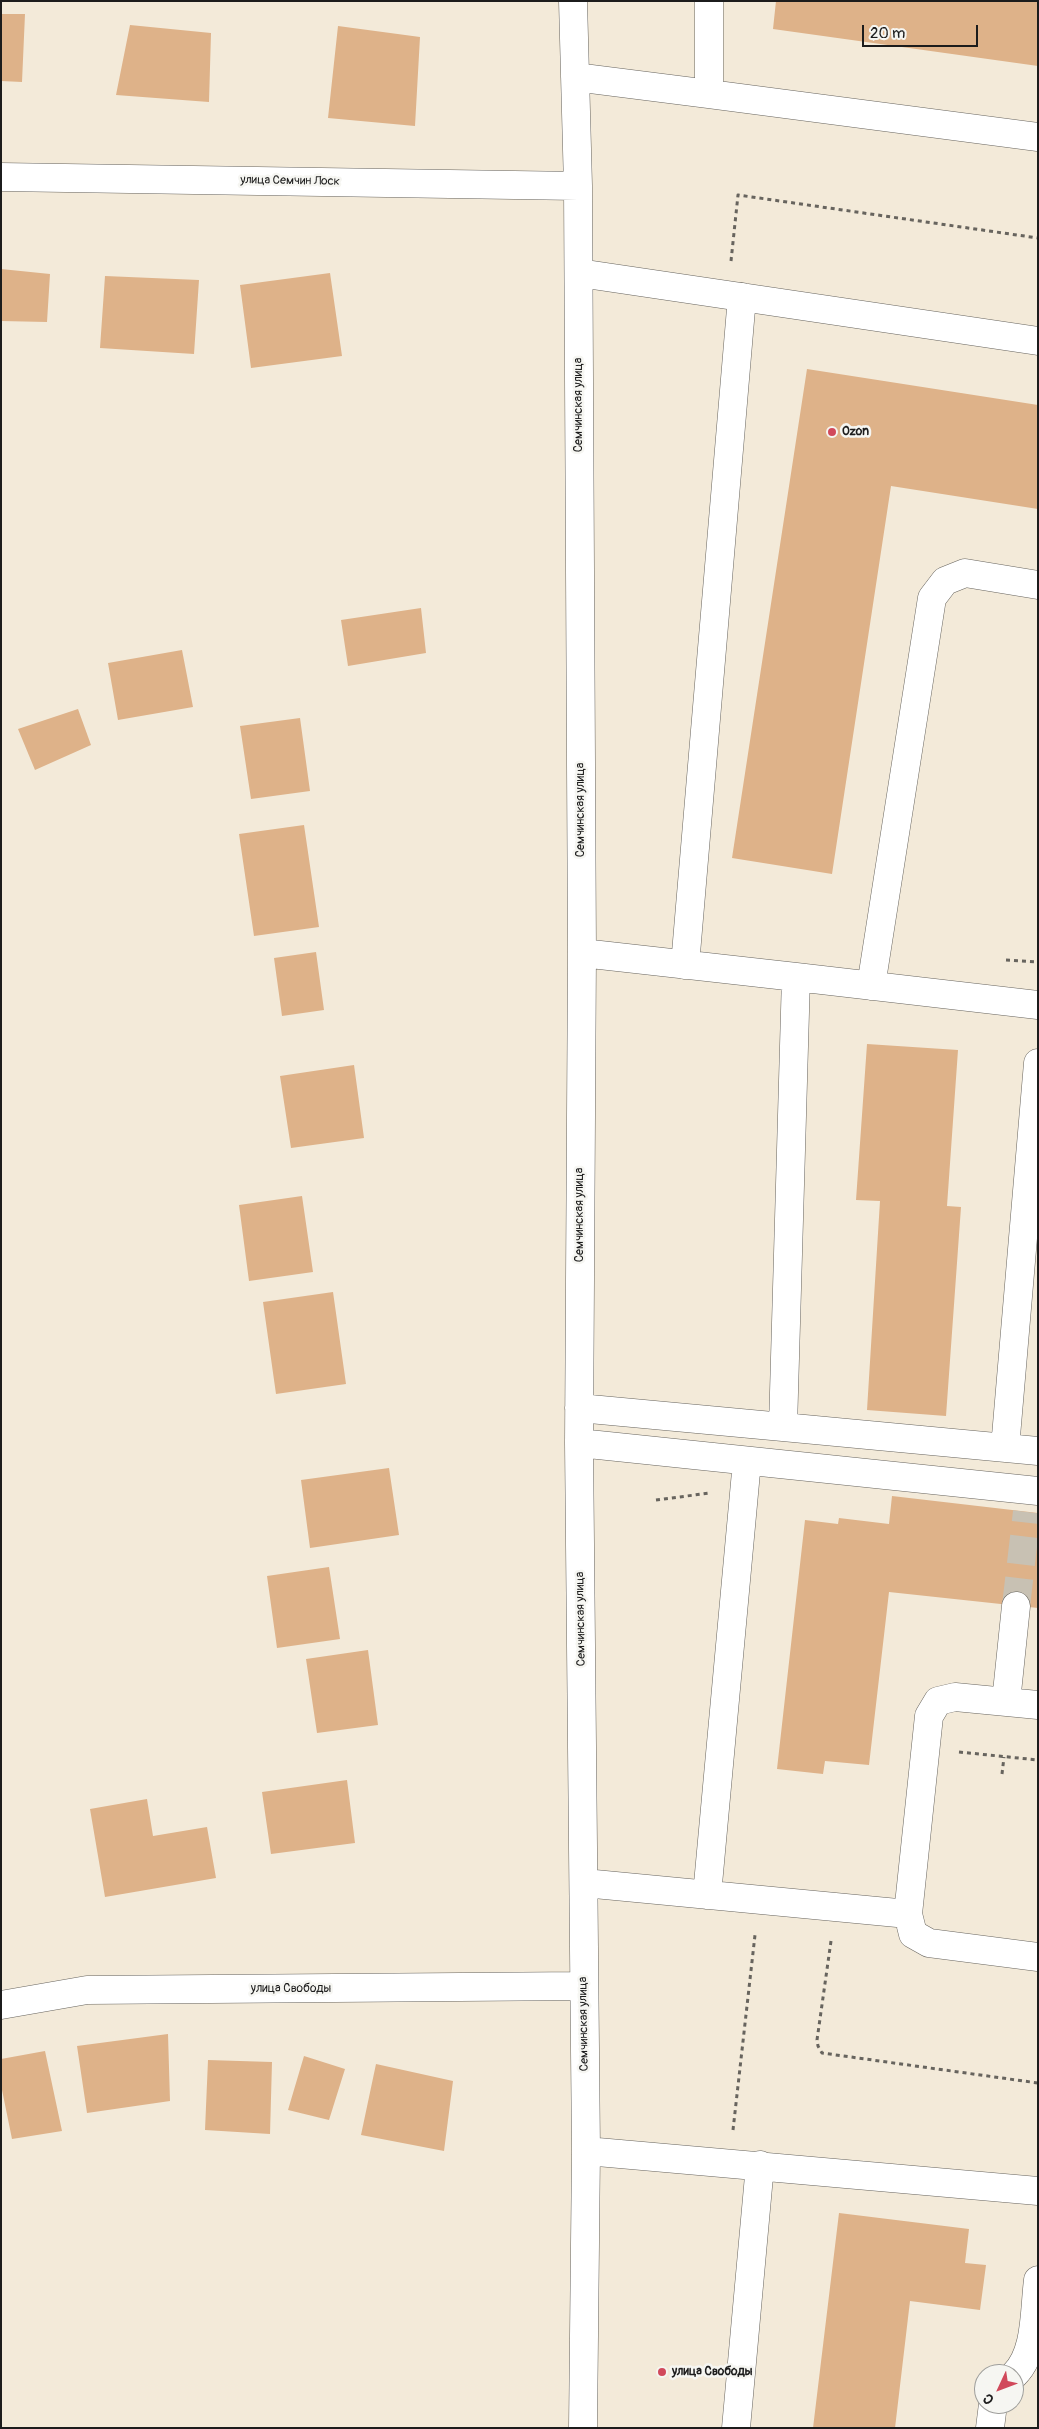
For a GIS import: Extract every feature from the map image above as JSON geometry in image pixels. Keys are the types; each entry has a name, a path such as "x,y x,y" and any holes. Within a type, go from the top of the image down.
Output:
{"street":[{"name":"Семчинская улица","path":"573,1 579,273 582,953 579,1443 584,1883 582,1986 586,2151 583,2428"},
{"path":"709,1 709,94"},
{"path":"575,78 1038,137"},
{"name":"улица Семчин Лоск","path":"1,176 578,186"},
{"path":"579,273 1038,341"},
{"path":"685,965 734,296"},
{"path":"871,986 932,598 945,581 965,573 1038,585"},
{"path":"582,953 1038,1005"},
{"path":"783,1427 796,977"},
{"path":"1005,1448 1038,1064"},
{"path":"579,1408 1038,1451"},
{"path":"579,1443 747,1461 1031,1498"},
{"path":"707,1895 747,1461"},
{"path":"1006,1702 1016,1606"},
{"path":"1038,1705 955,1697 938,1701 929,1716 908,1914 914,1934 929,1943 1038,1957"},
{"path":"584,1883 908,1914"},
{"name":"улица Свободы","path":"1,2005 87,1990 582,1986"},
{"path":"586,2151 729,2162 1038,2191"},
{"path":"736,2428 760,2165"},
{"path":"1023,2364 1029,2349 1038,2280"},
{"path":"990,2428 992,2414"}],"path":[{"path":"734,296 738,196 1038,238"},
{"path":"1006,960 1038,962"},
{"path":"656,1500 744,1489"},
{"path":"925,1748 1038,1760"},
{"path":"1002,1774 1004,1757"},
{"path":"729,2162 759,1900"},
{"path":"835,1907 818,2040 822,2053 1038,2084"}],"building":[{"path":"776,1 1038,1 1038,66 773,29"},
{"path":"1,14 25,14 22,82 1,81"},
{"path":"130,25 211,33 209,102 116,95"},
{"path":"338,26 420,37 415,126 328,118"},
{"path":"1,269 50,274 47,322 1,321"},
{"path":"330,273 342,356 251,368 240,285"},
{"path":"105,276 199,280 194,354 100,348"},
{"path":"807,369 1038,405 1038,509 891,486 832,874 732,858"},
{"path":"421,608 426,653 348,666 341,620"},
{"path":"182,650 193,707 118,720 108,663"},
{"path":"78,709 91,745 35,770 18,729"},
{"path":"300,718 310,791 251,799 240,726"},
{"path":"304,825 319,927 254,936 239,834"},
{"path":"316,952 324,1010 282,1016 274,958"},
{"path":"867,1044 958,1050 947,1206 961,1207 946,1416 867,1410 880,1201 856,1200"},
{"path":"354,1065 364,1138 291,1148 280,1076"},
{"path":"302,1196 313,1272 249,1281 239,1205"},
{"path":"333,1292 346,1384 276,1394 263,1302"},
{"path":"389,1468 399,1535 310,1548 301,1480"},
{"path":"892,1496 1038,1513 1038,1608 889,1592 869,1765 825,1761 823,1774 777,1769 805,1520 838,1524 839,1518 889,1524"},
{"path":"329,1567 340,1639 277,1648 267,1576"},
{"path":"368,1650 378,1725 317,1733 306,1659"},
{"path":"347,1780 355,1843 271,1854 262,1792"},
{"path":"147,1799 153,1836 207,1827 216,1878 105,1897 90,1809"},
{"path":"168,2034 170,2101 87,2113 77,2046"},
{"path":"45,2051 62,2131 12,2139 1,2085 1,2059"},
{"path":"304,2056 345,2069 329,2120 288,2110"},
{"path":"208,2060 272,2062 270,2134 205,2130"},
{"path":"376,2064 453,2081 444,2151 361,2135"},
{"path":"839,2213 969,2229 965,2263 986,2265 980,2310 910,2301 895,2428 813,2428"}],"tunnel":[{"path":"1016,1606 1027,1512"}],"place":[{"name":"Ozon","path":"832,432"},
{"name":"улица Свободы","path":"662,2372"}]}
